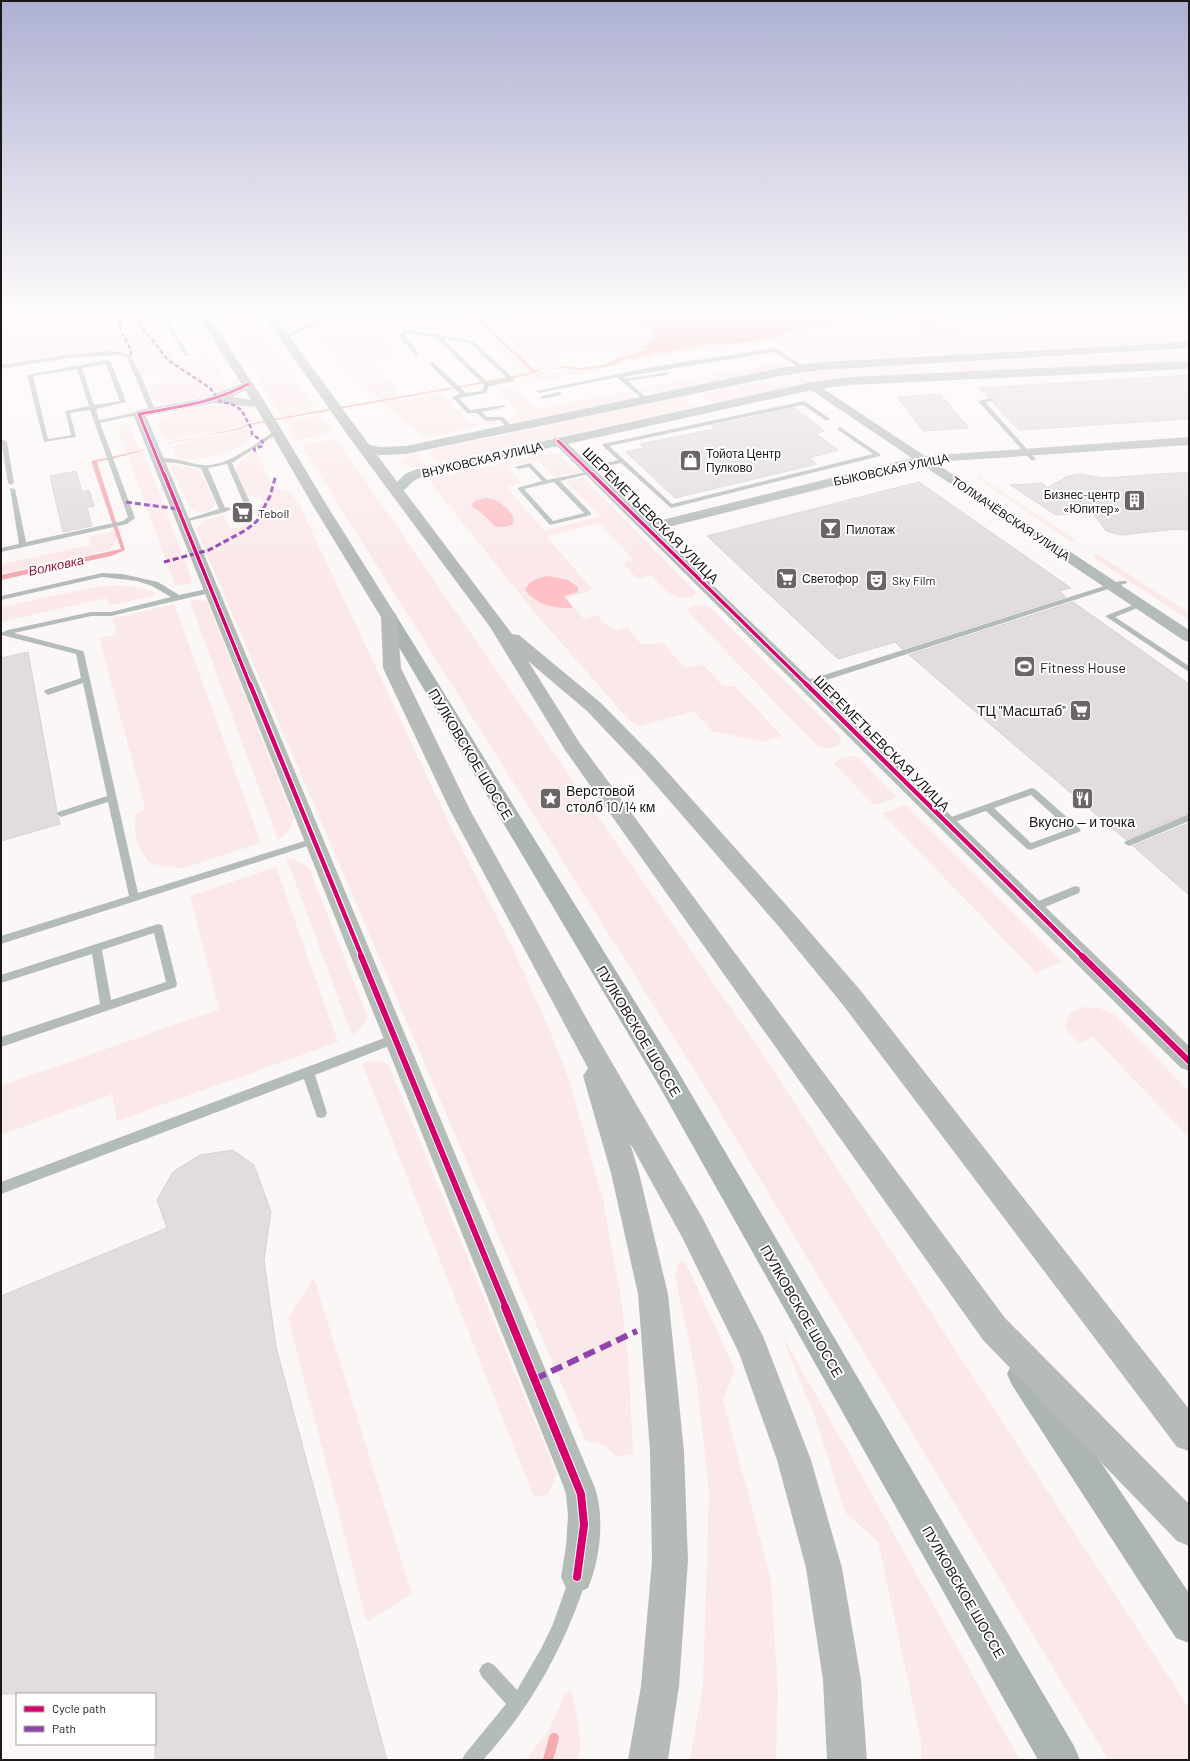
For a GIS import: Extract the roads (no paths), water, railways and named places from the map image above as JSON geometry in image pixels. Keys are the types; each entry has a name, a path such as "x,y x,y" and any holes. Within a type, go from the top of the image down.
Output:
{"highway":[{"name":"ПУЛКОВСКОЕ ШОССЕ","path":"254,394 388,616"},
{"path":"326,394 498,626 572,746 994,1329 1189,1529"},
{"path":"388,616 392,668 460,810 584,1038 692,1227 752,1347 794,1460 824,1568 842,1680 847,1760"},
{"path":"498,626 594,707 654,769 788,922 852,998 1189,1435"},
{"path":"584,1038 625,1173 653,1294 666,1443 670,1561 660,1686 648,1760"}],"main road":[{"name":"ПУЛКОВСКОЕ ШОССЕ","path":"388,616 667,1076 1060,1760"},
{"path":"994,1329 1189,1625"}],"street":[{"path":"230,394 209,401 146,413 158,460 581,1493 584,1520 583,1539 577,1577"},
{"name":"ВНУКОВСКАЯ УЛИЦА","path":"365,448 380,451 406,450 674,394"},
{"path":"694,394 695,398 706,403 722,404"},
{"name":"ВНУКОВСКАЯ УЛИЦА","path":"397,489 410,477 422,472 722,404 768,400 787,394"},
{"name":"ТОЛМАЧЁВСКАЯ УЛИЦА","path":"832,394 1118,585 1189,627"},
{"path":"209,401 230,400 260,404"},
{"name":"ШЕРЕМЕТЬЕВСКАЯ УЛИЦА","path":"558,441 1189,1062"},
{"name":"БЫКОВСКАЯ УЛИЦА","path":"650,531 901,472 933,462 1189,441"},
{"name":"БЫКОВСКАЯ УЛИЦА","path":"1030,455 1189,449"},
{"name":"ТОЛМАЧЁВСКАЯ УЛИЦА","path":"1118,585 1141,605 1189,637"}],"lane":[{"path":"35,394 46,441 74,436 67,412 123,402 120,394"},
{"path":"1,550 125,523 132,518 88,394"},
{"path":"97,422 146,413 141,394"},
{"path":"474,394 455,397 469,412 502,406"},
{"path":"542,397 556,394"},
{"path":"639,394 646,400"},
{"path":"768,400 785,406"},
{"path":"991,400 982,401 1030,455"},
{"path":"827,419 804,403 635,440 625,440 605,445 671,506 878,455 840,429"},
{"path":"478,411 486,419 500,418 511,428"},
{"path":"158,460 176,461 204,467 229,462 277,432"},
{"path":"1,442 4,442 23,545"},
{"path":"555,480 589,514 552,524 520,488 555,480 622,461"},
{"path":"229,462 248,505 244,506"},
{"path":"518,467 530,465 546,482"},
{"path":"184,522 225,510 204,467"},
{"path":"1,598 102,576 115,576 138,579 155,584 178,598"},
{"path":"805,684 1118,585"},
{"path":"3,634 91,614 111,614 211,590"},
{"path":"1141,605 1109,616 1189,670"},
{"path":"3,634 80,652 134,897"},
{"path":"48,692 86,679"},
{"path":"946,822 987,807 1032,791 1076,830 1030,847 987,807"},
{"path":"61,814 112,798"},
{"path":"1130,843 1189,817"},
{"path":"1,940 314,841"},
{"path":"1032,908 1075,890"},
{"path":"1,979 158,928 172,984 1,1042"},
{"path":"96,948 106,1006"},
{"path":"1,1188 395,1039"},
{"path":"308,1072 321,1113"},
{"path":"471,1760 492,1738 518,1704 547,1654 571,1599 577,1577"},
{"path":"488,1670 518,1704"}],"water":[{"path":"413,394 423,394 249,425 241,429 196,437 240,428 248,424"},
{"path":"196,437 184,440 159,446 181,440"},
{"name":"Волковка","path":"159,446 97,462 125,550 111,556 1,580 1,575 121,549 91,461"}],"waterway":[{"path":"548,1760 554,1738"}],"place":[{"name":"Тойота Центр Пулково","path":"691,460"},
{"name":"Бизнес-центр «Юпитер»","path":"1135,501"},
{"name":"Teboil","path":"242,513"},
{"name":"Пилотаж","path":"830,529"},
{"name":"Светофор","path":"786,578"},
{"name":"Sky Film","path":"877,580"},
{"name":"Fitness House","path":"1024,667"},
{"name":"ТЦ \"Масштаб\"","path":"1081,710"},
{"name":"Верстовой столб 10/14 км","path":"550,798"},
{"name":"Вкусно — и точка","path":"1082,799"}]}
